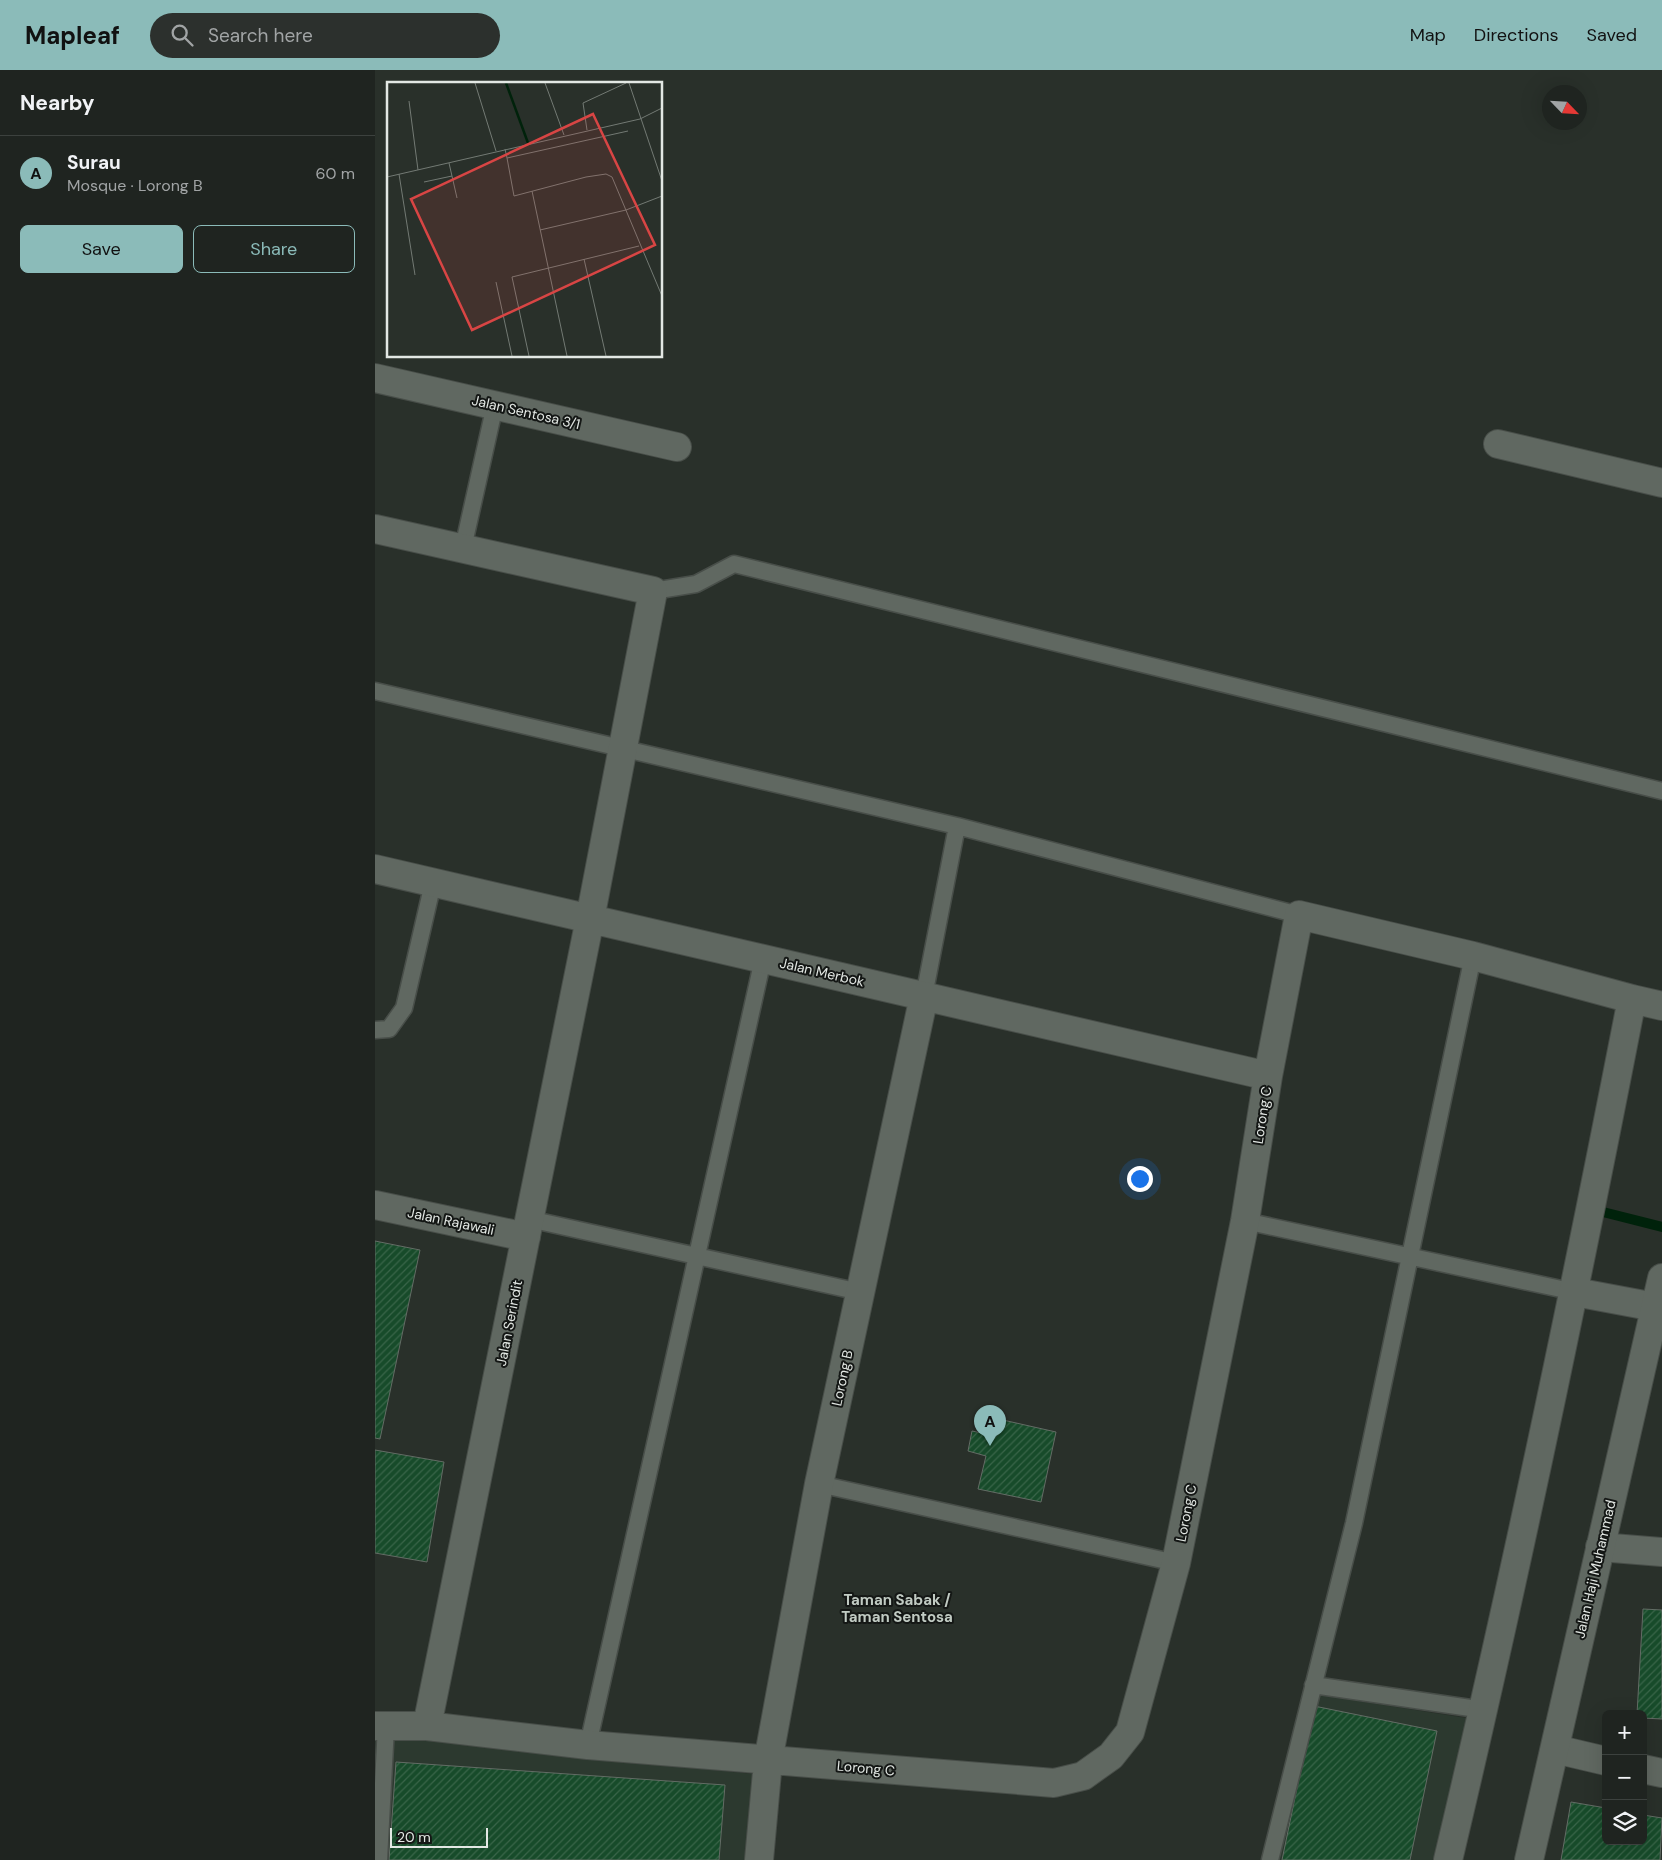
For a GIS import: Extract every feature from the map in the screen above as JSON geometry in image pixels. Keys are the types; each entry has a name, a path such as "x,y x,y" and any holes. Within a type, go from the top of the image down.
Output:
{"street":[{"name":"Jalan Sentosa 3/1","path":"375,378 677,447"},
{"path":"1498,444 1662,483"},
{"path":"375,528 653,591"},
{"name":"Jalan Serindit","path":"427,1726 590,919 653,591"},
{"name":"Jalan Merbok","path":"375,869 1268,1076"},
{"path":"1299,915 1473,956 1662,1006"},
{"name":"Lorong C","path":"381,1726 427,1726 588,1745 1054,1783 1083,1776 1111,1756 1130,1732 1176,1563 1245,1221 1268,1076 1299,915"},
{"name":"Lorong B","path":"759,1860 768,1761 819,1484 924,996"},
{"path":"1448,1860 1484,1710 1575,1292 1632,998"},
{"name":"Jalan Rajawali","path":"375,1205 528,1228"},
{"name":"Jalan Haji Muhammad","path":"1529,1860 1600,1547 1659,1307 1662,1278"},
{"path":"1575,1292 1659,1307"},
{"path":"1600,1547 1662,1552"},
{"path":"1555,1749 1602,1760"},
{"path":"1647,1770 1662,1774"}],"lane":[{"path":"463,548 495,405"},
{"path":"653,591 696,584 734,564 1662,791"},
{"path":"375,691 957,826 1299,915"},
{"path":"924,996 957,826"},
{"path":"375,1030 389,1029 404,1008 433,883"},
{"path":"1270,1860 1354,1523 1473,956"},
{"path":"588,1745 763,959"},
{"path":"1245,1221 1575,1292"},
{"path":"528,1228 697,1256 860,1292"},
{"path":"819,1484 1176,1563"},
{"path":"1313,1686 1484,1710"},
{"path":"379,1860 381,1726"}],"shaded area":[{"path":"1320,1695 1472,1719 1437,1860 1278,1860"},
{"path":"375,1740 432,1741 753,1774 746,1860 375,1860"}],"building":[{"path":"375,1241 420,1250 380,1439 375,1438"},
{"path":"994,1418 1056,1432 1041,1502 978,1489 986,1456 968,1451 972,1431 991,1435"},
{"path":"375,1450 444,1462 427,1562 375,1553"},
{"path":"1643,1609 1662,1610 1662,1719 1647,1718 1647,1710 1637,1710"},
{"path":"1314,1706 1437,1731 1410,1860 1282,1860"},
{"path":"396,1762 725,1785 719,1860 389,1860"},
{"path":"1571,1802 1602,1807 1602,1845 1647,1845 1647,1816 1662,1818 1660,1860 1561,1860"}],"waterway":[{"path":"1603,1212 1662,1227"}],"place":[{"name":"Surau","path":"990,1446"}],"district":[{"name":"Taman Sabak / Taman Sentosa","path":"897,1608"}]}
